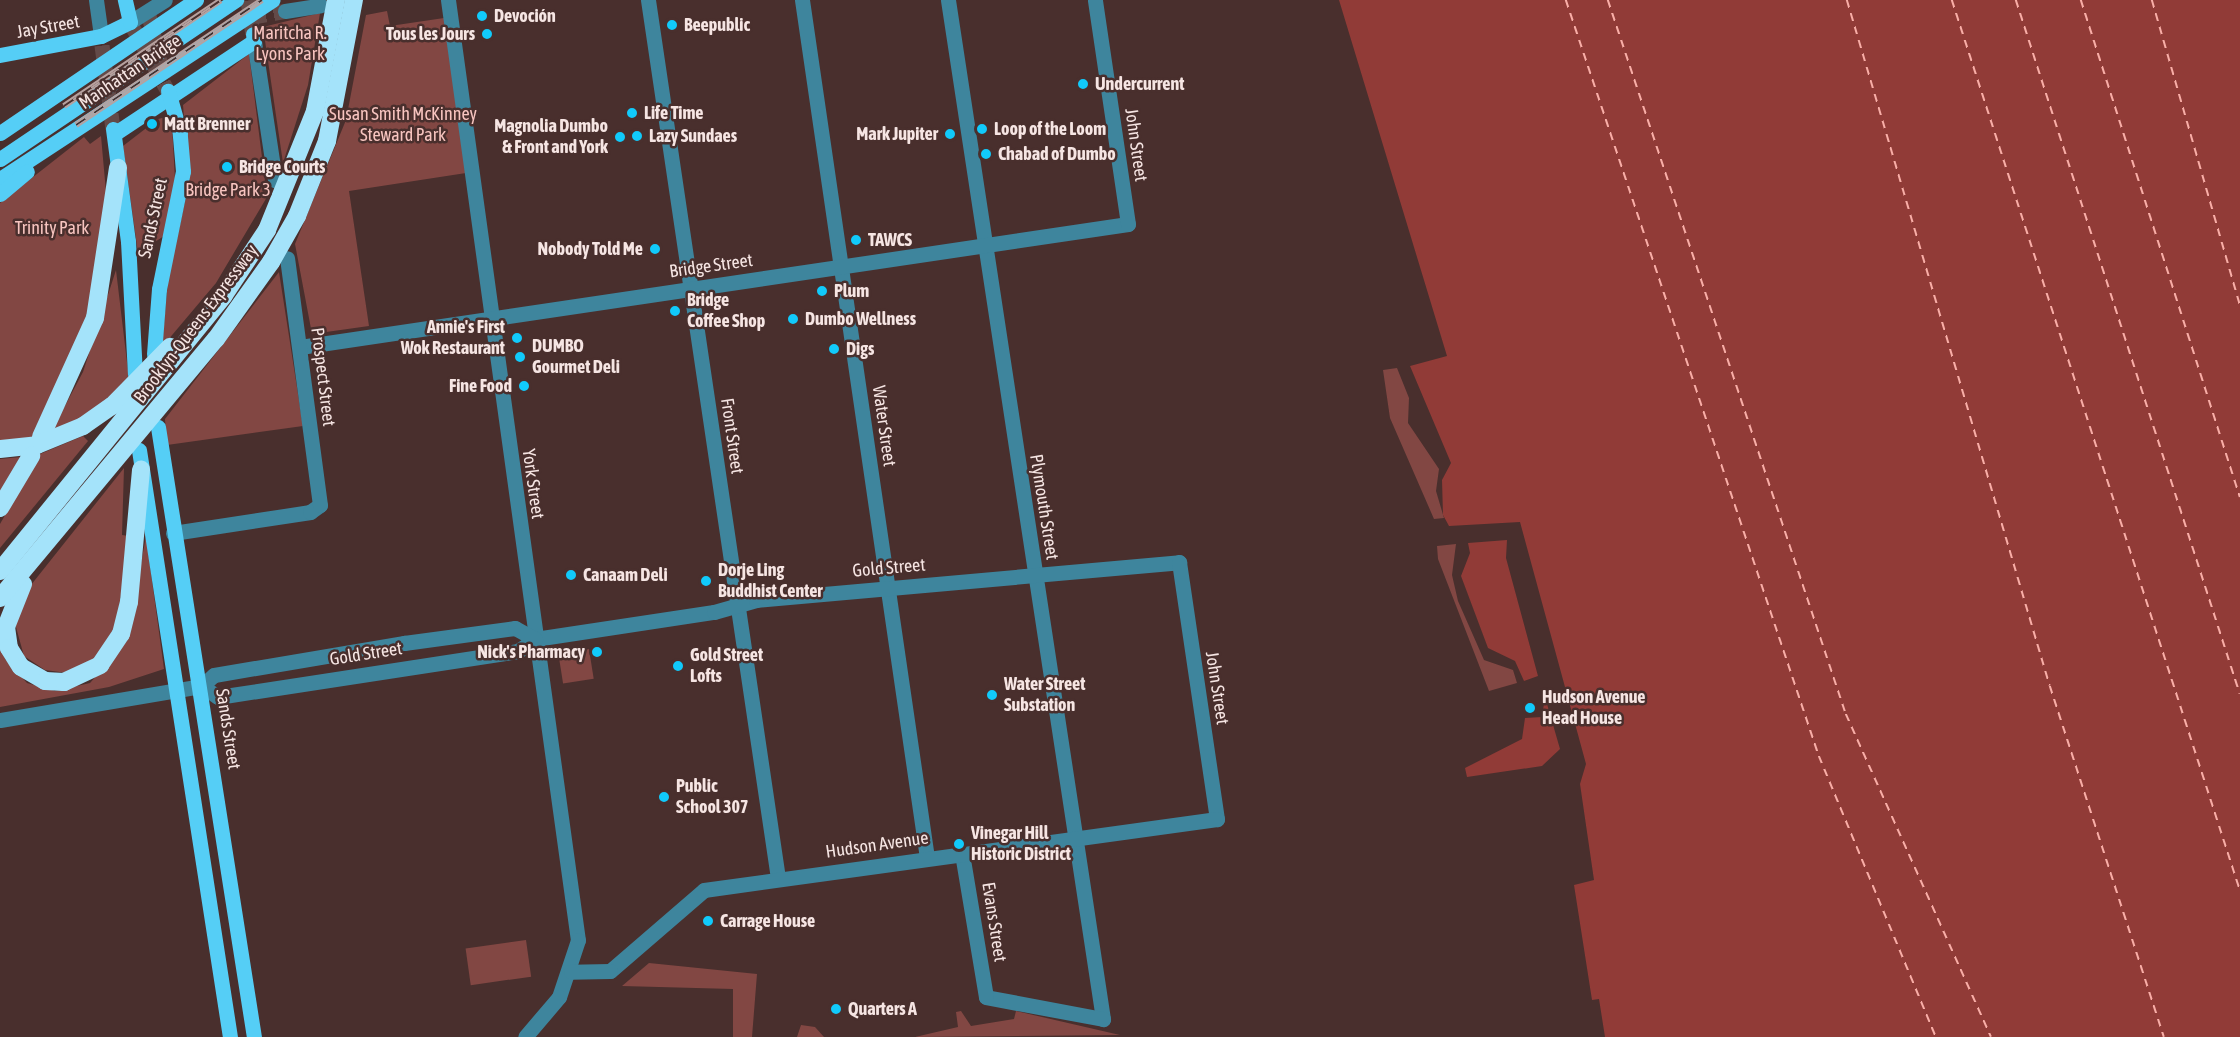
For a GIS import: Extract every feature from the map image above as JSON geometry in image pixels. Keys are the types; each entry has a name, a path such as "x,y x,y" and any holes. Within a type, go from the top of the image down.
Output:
{"highway":[{"name":"Brooklyn-Queens Expressway","path":"0,570 123,420 164,356 224,295 267,230 283,179 320,94 334,20 328,3"},
{"name":"Brooklyn-Queens Expressway","path":"0,598 131,450 172,393 279,260 333,119 354,8"},
{"path":"0,508 36,445 95,318 118,168"},
{"path":"0,449 36,445 83,426 123,396 164,356"},
{"path":"49,541 11,606 6,636 14,658 28,673 63,682 100,665 121,634 134,562 141,470"}],"main road":[{"path":"125,0 130,22"},
{"name":"Manhattan Bridge","path":"0,133 196,0"},
{"path":"0,159 236,0"},
{"name":"Manhattan Bridge","path":"0,194 7,178 272,0"},
{"name":"Jay Street","path":"0,55 102,40 130,22"},
{"path":"169,96 253,38"},
{"name":"Sands Street","path":"135,374 114,131 169,96 180,133 182,188 159,289 164,356"},
{"name":"Sands Street","path":"158,428 173,533 202,686 254,1037"},
{"path":"131,450 141,470 230,1037"}],"street":[{"path":"96,0 102,40"},
{"name":"Jay Street","path":"130,22 147,6 165,0"},
{"name":"York Street","path":"448,0 535,639 576,911 578,940 571,972 559,997 525,1037"},
{"name":"Front Street","path":"648,0 778,878"},
{"name":"Water Street","path":"802,0 927,858"},
{"name":"Plymouth Street","path":"948,0 1103,1019 986,997"},
{"name":"John Street","path":"1095,0 1128,224"},
{"path":"285,11 328,3"},
{"path":"253,38 283,179"},
{"name":"Bridge Street","path":"300,347 1128,224"},
{"name":"Prospect Street","path":"173,533 310,512 320,500 300,347 279,260"},
{"name":"John Street","path":"1179,562 1217,819"},
{"name":"Gold Street","path":"202,686 218,697 518,651 535,639 737,605 888,588 1179,562"},
{"name":"Gold Street","path":"0,720 202,686 214,675 426,640 515,628 535,639"},
{"name":"Hudson Avenue","path":"571,972 610,971 704,890 1217,819"},
{"name":"Evans Street","path":"962,853 986,997"}],"green space":[{"name":"Susan Smith McKinney Steward Park","path":"387,11 390,26 444,18 466,173 349,191 369,326 312,334 295,244 346,120 366,15"},
{"name":"Maritcha R. Lyons Park","path":"320,13 308,85 283,163 263,27"},
{"name":"Bridge Park 3","path":"249,54 267,197 216,283 162,347 168,280 189,183 183,105"},
{"path":"166,117 172,126 175,179 164,236 138,253 123,146 158,119"},
{"name":"Trinity Park","path":"101,136 106,192 90,309 32,439 0,442 0,203 84,137 90,144"},
{"name":"Trinity Park","path":"116,270 129,379 92,412 50,434 83,372"},
{"path":"279,272 303,426 167,445 165,419"},
{"path":"1397,368 1409,398 1408,423 1439,469 1436,491 1444,518 1434,519 1390,418 1383,370"},
{"path":"83,436 88,441 0,548 0,524 40,454"},
{"path":"21,457 0,492 0,459"},
{"path":"124,468 122,535 129,536 117,623 97,659 67,673 45,670 24,656 14,620 27,590"},
{"path":"146,536 164,669 109,687 0,707 0,619 5,659 27,683 55,691 90,683 127,641"},
{"path":"1456,544 1452,575 1458,601 1484,660 1513,670 1517,683 1489,691 1438,559 1437,546"},
{"path":"589,649 594,679 563,683 558,654"},
{"path":"526,940 531,977 471,985 466,948"},
{"path":"649,963 757,974 752,1037 733,1037 733,989 622,986"},
{"path":"961,1011 971,1026 1014,1019 1016,1011 1120,1035 915,1037 958,1027 956,1012"},
{"path":"801,1025 815,1027 824,1037 797,1037"}],"shaded area":[{"path":"1339,0 2240,0 2240,1037 1605,1037 1599,999 1592,1000 1574,885 1594,880 1580,784 1586,764 1520,522 1449,526 1443,515 1442,480 1451,463 1410,366 1447,356"},
{"path":"1507,540 1506,558 1538,676 1524,681 1515,661 1488,648 1461,576 1470,553 1468,543"},
{"path":"1545,697 1560,749 1542,766 1467,777 1465,768 1522,739 1525,718 1542,717"}],"ferry route":[{"path":"1566,0 1819,756 1936,1037"},
{"path":"1608,0 1846,714 1991,1037"},
{"path":"1847,0 2050,686 2164,1037"},
{"path":"1952,0 2240,890"},
{"path":"2016,0 2240,694"},
{"path":"2081,0 2240,497"},
{"path":"2152,0 2240,305"}],"tunnel":[{"path":"248,0 253,34"},
{"path":"148,11 164,78"},
{"path":"251,17 285,11"},
{"path":"130,22 168,91"},
{"path":"102,45 113,129"}],"railway":[{"path":"64,106 221,0"},
{"path":"76,125 262,0"}],"place":[{"name":"Devoción","path":"482,16"},
{"name":"Beepublic","path":"672,25"},
{"name":"Tous les Jours","path":"487,34"},
{"name":"Undercurrent","path":"1083,84"},
{"name":"Life Time","path":"632,113"},
{"name":"Matt Brenner","path":"152,124"},
{"name":"Loop of the Loom","path":"982,129"},
{"name":"Mark Jupiter","path":"950,134"},
{"name":"Lazy Sundaes","path":"637,136"},
{"name":"Magnolia Dumbo & Front and York","path":"620,137"},
{"name":"Chabad of Dumbo","path":"986,154"},
{"name":"Bridge Courts","path":"227,167"},
{"name":"TAWCS","path":"856,240"},
{"name":"Nobody Told Me","path":"655,249"},
{"name":"Plum","path":"822,291"},
{"name":"Bridge Coffee Shop","path":"675,311"},
{"name":"Dumbo Wellness","path":"793,319"},
{"name":"Annie's First Wok Restaurant","path":"517,338"},
{"name":"Digs","path":"834,349"},
{"name":"DUMBO Gourmet Deli","path":"520,357"},
{"name":"Fine Food","path":"524,386"},
{"name":"Canaam Deli","path":"571,575"},
{"name":"Dorje Ling Buddhist Center","path":"706,581"},
{"name":"Nick's Pharmacy","path":"597,652"},
{"name":"Gold Street Lofts","path":"678,666"},
{"name":"Water Street Substation","path":"992,695"},
{"name":"Hudson Avenue Head House","path":"1530,708"},
{"name":"Public School 307","path":"664,797"},
{"name":"Vinegar Hill Historic District","path":"959,844"},
{"name":"Carrage House","path":"708,921"},
{"name":"Quarters A","path":"836,1009"}]}
